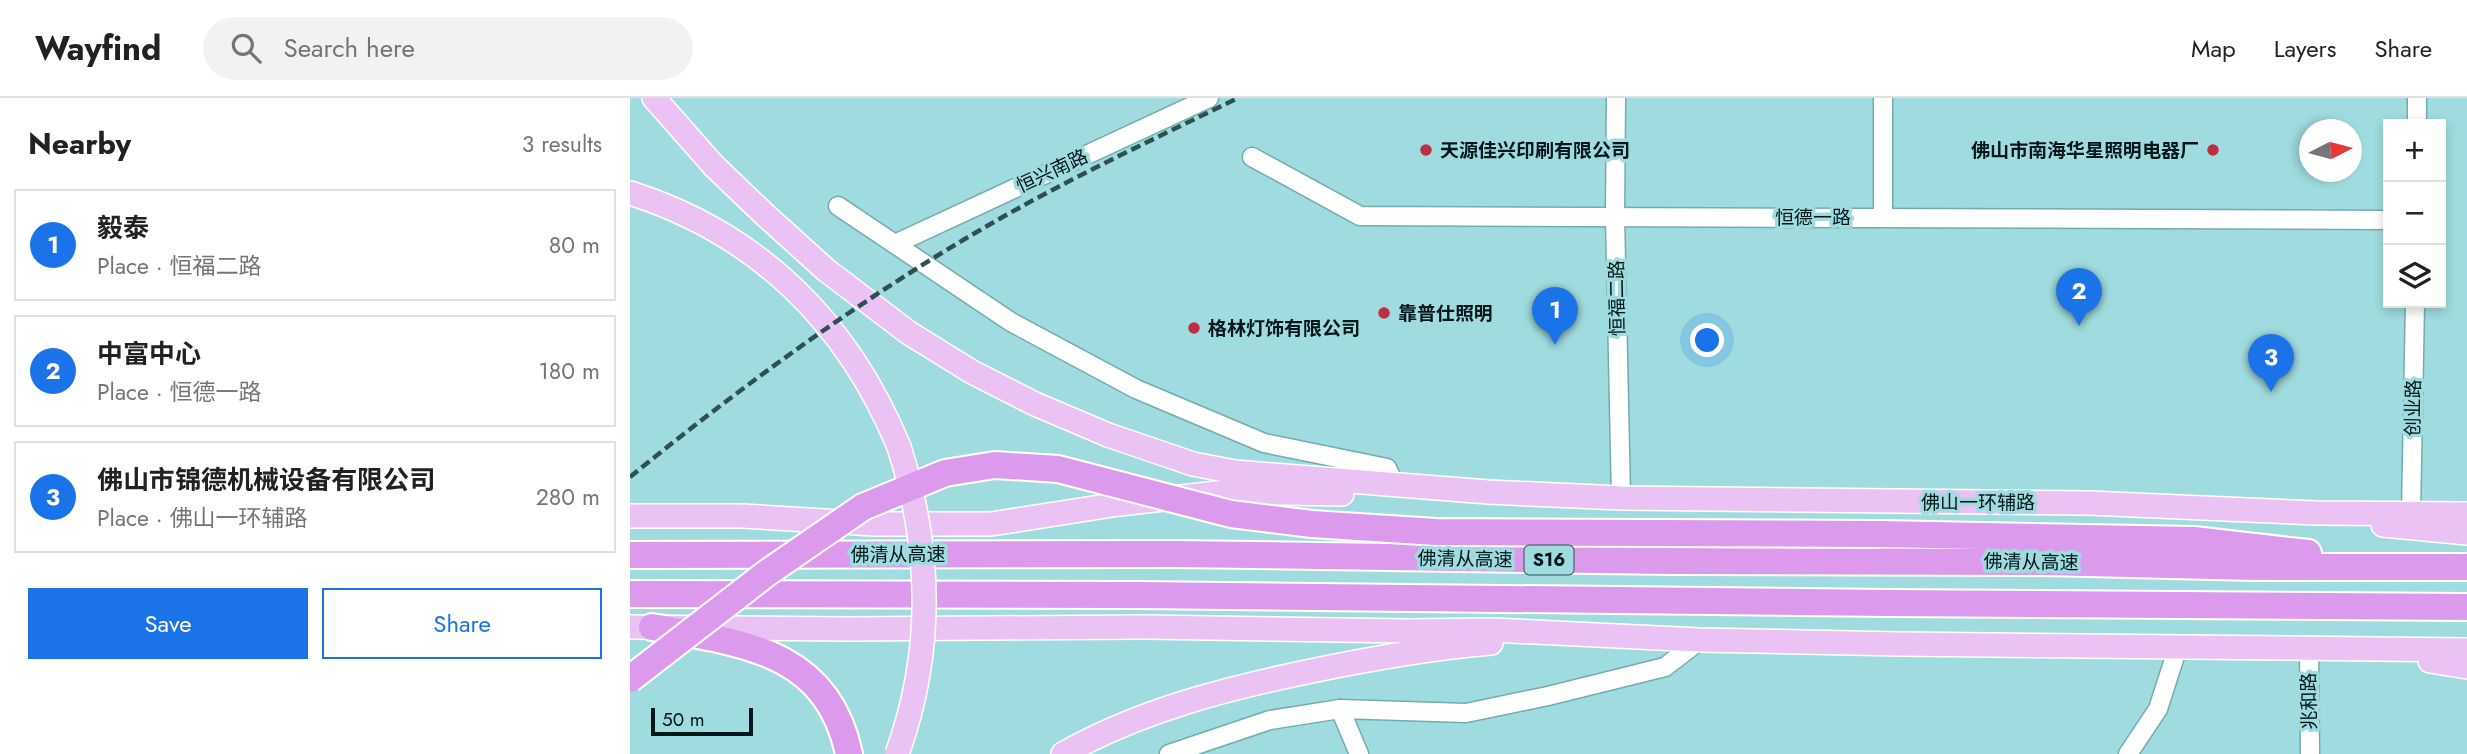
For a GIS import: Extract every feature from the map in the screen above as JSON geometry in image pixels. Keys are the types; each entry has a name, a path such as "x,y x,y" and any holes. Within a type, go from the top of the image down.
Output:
{"highway":[{"path":"630,679 767,573 863,507 944,473 995,465 1058,469 1231,514 1312,524 1436,532 1879,534 2194,540 2431,567"},
{"name":"佛清从高速","path":"630,555 1175,554 1672,561 2031,562 2255,567 2467,567"},
{"name":"佛清从高速","path":"630,594 1138,595 2467,607"},
{"path":"641,627 745,644 773,655 796,669 829,701 844,731 849,754"}],"main road":[{"path":"654,98 713,166 826,270 909,333 982,377 1035,404 1108,435 1193,464 1235,472 1394,482 1488,492"},
{"path":"630,193 716,229 764,261 799,293 832,329 883,411 909,478 921,535 925,608 918,676 897,754"},
{"path":"630,516 743,516 874,524 991,524 1119,503 1226,492 1488,492"},
{"name":"佛山一环辅路","path":"1488,492 1621,498 2089,503 2321,513 2467,514"},
{"path":"2321,513 2374,524 2467,533"},
{"path":"641,627 1492,630 1700,640 2467,650"},
{"path":"1063,754 1152,712 1227,691 1342,665 1430,650 1605,635"},
{"path":"2386,650 2467,667"},
{"path":"1096,754 1153,723 1227,691"}],"street":[{"name":"恒兴南路","path":"895,244 1209,98"},
{"name":"恒福二路","path":"1616,98 1615,216 1621,498"},
{"path":"1883,98 1883,218"},
{"path":"2417,98 2417,119"},
{"name":"恒德一路","path":"1252,157 1360,216 2383,220"},
{"path":"838,206 1011,322 1136,389 1264,443 1387,468 1394,482"},
{"name":"创业路","path":"2411,513 2416,308"},
{"path":"1169,754 1270,720 1340,709 1466,713 1665,667 1700,640"},
{"path":"2128,754 2158,709 2178,647"},
{"name":"兆和路","path":"2309,648 2310,754"},
{"path":"1340,709 1359,754"}],"railway":[{"path":"630,477 804,344 940,254 1049,192 1238,98"}],"place":[{"name":"天源佳兴印刷有限公司","path":"1426,150"},
{"name":"佛山市南海华星照明电器厂","path":"2213,150"},
{"name":"靠普仕照明","path":"1384,313"},
{"name":"中富中心","path":"2079,326"},
{"name":"格林灯饰有限公司","path":"1194,328"},
{"name":"毅泰","path":"1555,345"},
{"name":"佛山市锦德机械设备有限公司","path":"2271,392"}]}
